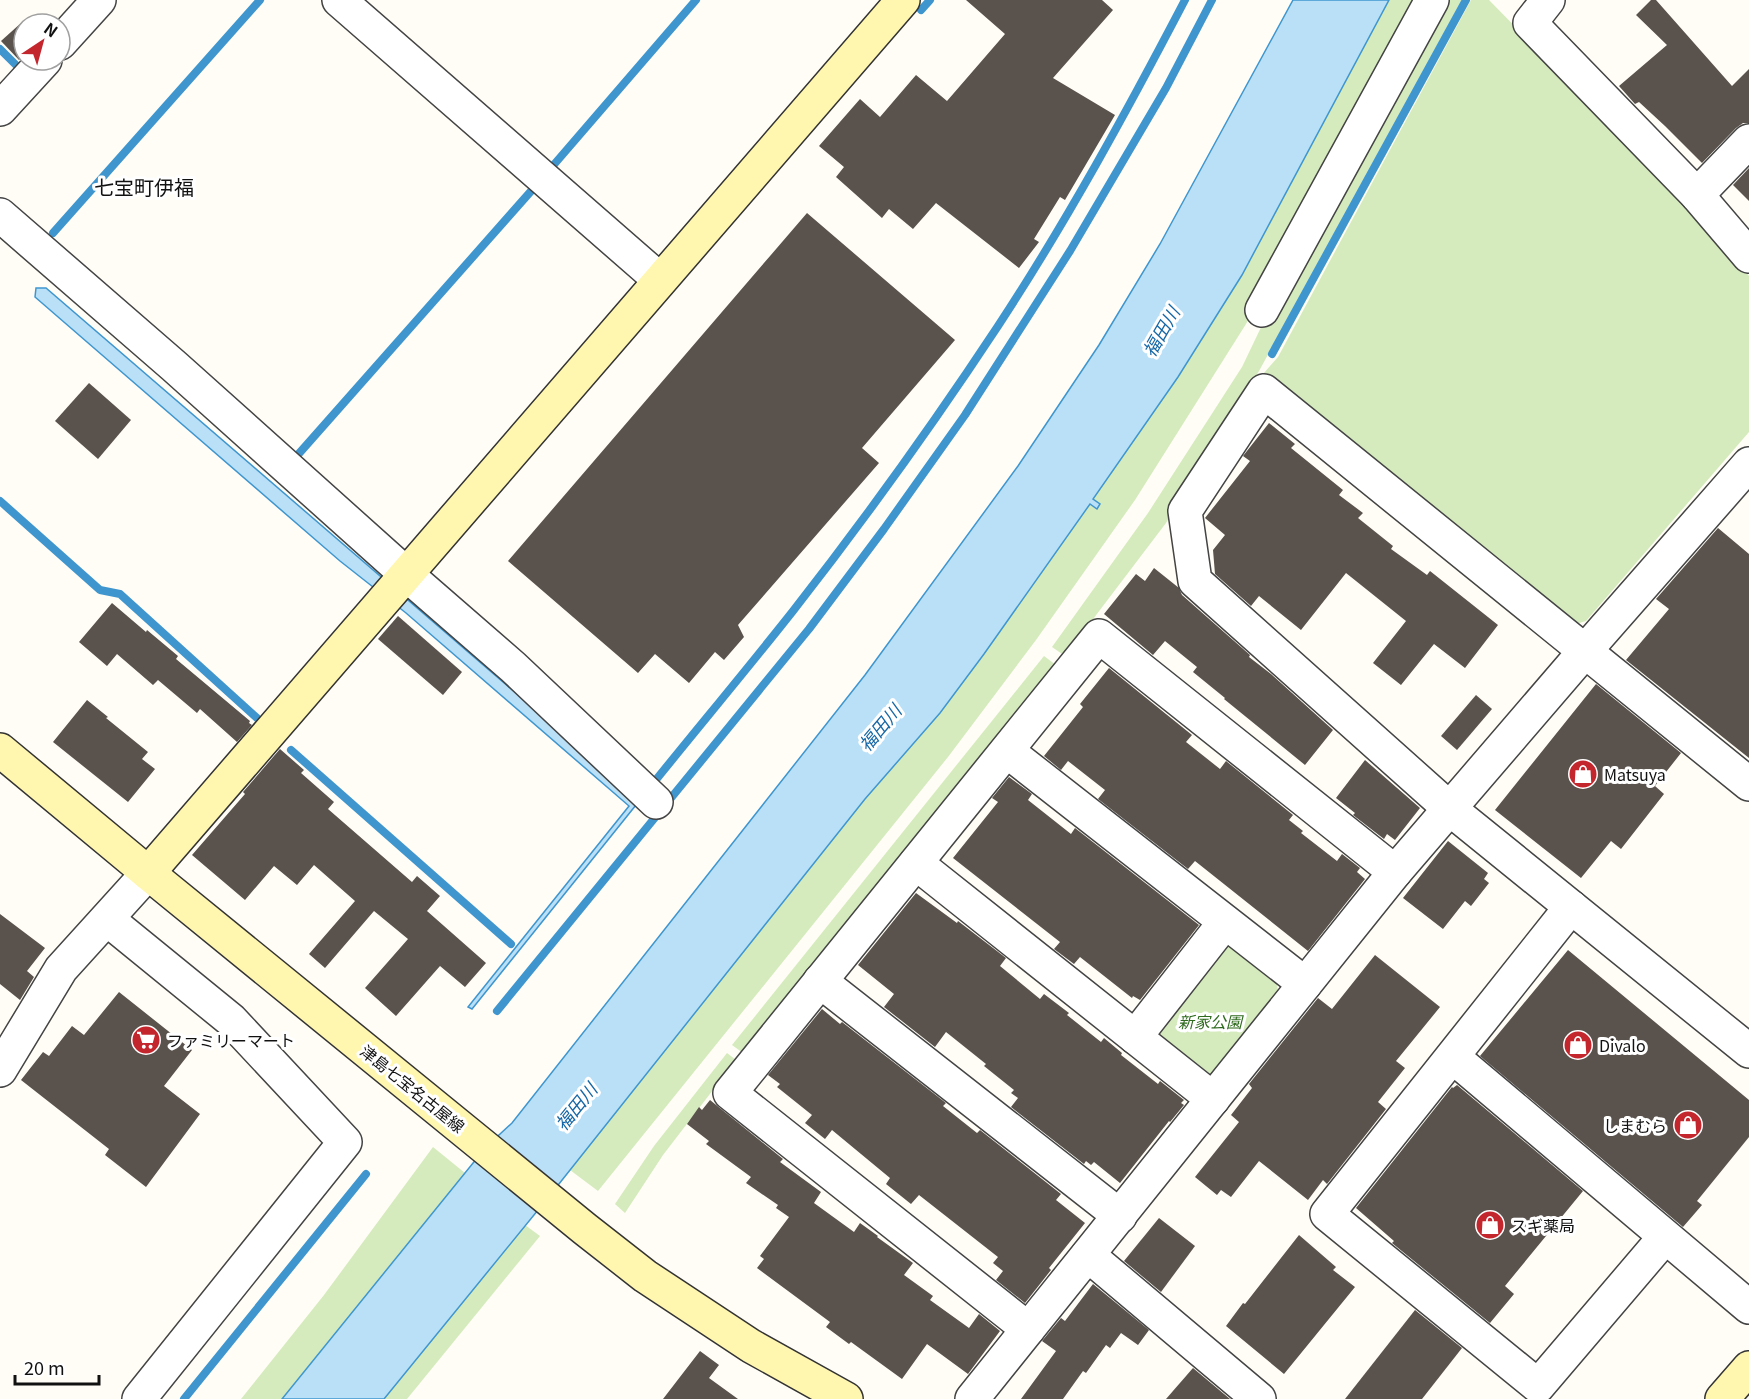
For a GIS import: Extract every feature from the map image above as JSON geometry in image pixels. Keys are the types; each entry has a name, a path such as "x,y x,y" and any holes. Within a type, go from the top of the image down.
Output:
{"street":[{"path":"72,30 99,0"},
{"path":"339,0 660,280"},
{"path":"0,1070 62,969 148,873 903,0"},
{"path":"1262,310 1432,0"},
{"path":"1548,0 1530,23 1697,195 1749,256"},
{"path":"0,109 34,72"},
{"path":"1697,195 1749,141"},
{"path":"0,215 174,366 396,586 513,666 656,802"},
{"path":"1749,784 1264,391 1185,511 1195,581 1450,809 1749,1051"},
{"path":"972,1399 1395,872 1585,651 1743,483"},
{"path":"1028,1329 730,1093 1099,636 1395,872"},
{"name":"津島七宝名古屋線","path":"0,750 645,1276 751,1346 846,1399"},
{"path":"1006,751 1305,984"},
{"path":"916,863 1213,1099"},
{"path":"1571,907 1327,1214 1538,1386 1665,1237"},
{"path":"107,919 231,1020 345,1142 139,1399"},
{"path":"1135,1037 1225,921"},
{"path":"820,981 1120,1216"},
{"path":"1452,1057 1749,1307"},
{"path":"1088,1255 1259,1399"},
{"path":"1722,1399 1749,1368"}],"green space":[{"path":"1389,0 1424,0 1246,324 1135,500 1036,640 948,757 598,1191 570,1170 865,799 940,713 1090,504 1097,509 1093,499 1178,377 1242,275"},
{"path":"1441,0 1463,0 1259,371 1166,523 1065,656 1052,647 1148,513 1242,367 1265,319"},
{"path":"1471,0 1489,0 1689,204 1749,276 1749,432 1586,621 1572,625 1263,374 1278,357"},
{"path":"1044,656 1056,665 743,1053 732,1045"},
{"name":"新家公園","path":"1232,944 1275,977 1279,994 1219,1074 1206,1078 1157,1042 1153,1030 1220,946"},
{"path":"727,1053 736,1060 663,1155 625,1213 615,1204 654,1146"},
{"path":"433,1147 465,1173 282,1399 241,1399 324,1295"},
{"path":"525,1225 540,1236 407,1399 384,1399"}],"water":[{"name":"福田川","path":"1293,0 1389,0 1242,275 1178,377 1093,499 1100,504 1097,509 1090,504 940,713 865,799 547,1199 384,1399 282,1399 486,1147 512,1123 865,675 1018,466 1099,345 1160,244"},
{"path":"36,288 46,288 640,800 472,1009 468,1007 629,806 406,613 340,561 35,297"}],"building":[{"path":"966,0 1102,0 1113,10 1053,78 1115,115 1065,200 1060,197 1034,239 1039,242 1019,268 936,203 913,229 889,209 882,218 836,177 844,167 819,146 860,99 880,117 916,75 947,101 1005,34"},
{"path":"1651,0 1656,0 1732,86 1749,69 1749,123 1743,123 1736,128 1702,163 1639,102 1635,104 1619,86 1667,45 1636,15"},
{"path":"12,31 12,53 1,41"},
{"path":"1749,168 1749,201 1733,185"},
{"path":"807,213 955,340 862,448 879,463 738,625 744,637 724,660 715,652 689,683 655,654 638,673 508,561"},
{"path":"89,383 131,420 98,459 55,421"},
{"path":"1269,423 1295,444 1291,448 1343,490 1339,495 1363,513 1358,518 1393,546 1391,549 1427,575 1430,571 1498,625 1465,668 1434,644 1401,685 1373,663 1406,621 1346,573 1301,630 1259,596 1251,606 1215,574 1213,550 1225,535 1205,518 1250,461 1243,456"},
{"path":"1718,528 1749,554 1749,758 1626,660 1669,609 1656,599"},
{"path":"1154,568 1179,588 1182,595 1250,655 1249,657 1333,730 1305,765 1193,672 1197,667 1165,641 1153,655 1104,614 1136,574 1145,581"},
{"path":"112,603 178,656 176,659 250,721 252,725 237,742 200,709 197,713 158,680 153,685 117,654 107,666 79,642"},
{"path":"398,616 462,672 443,695 378,639"},
{"path":"1109,668 1192,735 1186,742 1220,769 1226,761 1293,815 1289,820 1303,831 1301,833 1337,861 1342,854 1360,868 1357,872 1365,879 1308,951 1195,861 1188,869 1098,799 1105,790 1068,761 1061,770 1044,756 1083,707 1080,704"},
{"path":"1596,684 1681,753 1655,786 1664,794 1621,849 1611,841 1581,878 1495,810"},
{"path":"1476,695 1492,709 1457,750 1441,736"},
{"path":"87,700 148,752 142,759 155,769 128,802 53,742"},
{"path":"280,749 304,770 301,773 334,802 328,809 412,882 417,876 440,896 427,911 486,963 465,987 440,966 396,1016 365,988 408,939 374,911 325,968 309,954 355,901 314,865 297,885 274,866 245,900 192,855 245,794 243,792"},
{"path":"1365,760 1420,808 1395,840 1387,834 1384,839 1353,815 1355,813 1336,798"},
{"path":"1009,777 1032,794 1028,800 1071,834 1075,828 1199,925 1140,1000 1133,996 1132,998 1080,957 1074,964 1054,949 1060,942 953,858 998,802 992,798"},
{"path":"1448,841 1488,873 1484,879 1489,883 1471,906 1465,901 1443,929 1403,898"},
{"path":"916,893 957,923 958,921 1006,958 1000,966 1040,999 1044,994 1101,1042 1104,1038 1122,1053 1121,1055 1158,1084 1160,1081 1184,1100 1181,1103 1184,1105 1120,1183 1094,1162 1091,1165 1086,1161 1084,1164 1011,1107 1018,1098 1011,1093 1014,1090 946,1032 935,1047 884,1007 894,994 858,965"},
{"path":"0,914 45,948 27,971 34,977 20,1000 0,984"},
{"path":"1568,950 1749,1100 1749,1137 1697,1201 1702,1205 1683,1227 1480,1056"},
{"path":"1375,955 1440,1007 1396,1061 1405,1068 1378,1102 1386,1109 1327,1184 1323,1180 1308,1200 1259,1161 1231,1197 1221,1190 1217,1195 1195,1177 1239,1122 1231,1115 1252,1088 1249,1084 1318,998 1332,1009"},
{"path":"119,992 192,1050 164,1086 200,1114 146,1187 105,1155 109,1149 21,1080 43,1052 49,1056 72,1026 84,1035"},
{"path":"822,1009 946,1103 943,1106 977,1133 980,1130 1061,1194 1056,1200 1085,1223 1025,1303 996,1280 1003,1271 993,1263 998,1257 919,1195 911,1204 886,1184 890,1178 832,1130 825,1139 805,1123 812,1115 777,1087 780,1084 768,1075"},
{"path":"1457,1085 1583,1191 1505,1286 1514,1294 1490,1323 1392,1243 1394,1241 1356,1208 1452,1087"},
{"path":"710,1100 783,1159 780,1162 821,1192 814,1203 854,1232 860,1223 913,1263 904,1275 933,1296 930,1300 969,1328 979,1314 1000,1331 968,1374 927,1344 902,1379 826,1327 830,1322 757,1268 764,1259 760,1256 789,1217 776,1208 778,1205 746,1183 751,1177 706,1144 709,1141 687,1124 699,1107 702,1110"},
{"path":"1159,1218 1195,1246 1161,1292 1124,1261"},
{"path":"1299,1235 1336,1267 1333,1270 1355,1287 1284,1374 1226,1326"},
{"path":"1093,1284 1149,1330 1138,1345 1121,1333 1110,1348 1106,1345 1063,1399 1021,1399 1056,1351 1042,1341 1061,1318 1065,1321"},
{"path":"1415,1310 1462,1348 1422,1399 1345,1399"},
{"path":"700,1351 719,1365 709,1378 738,1399 663,1399"},
{"path":"1193,1368 1230,1399 1166,1399"}],"waterway":[{"path":"53,233 260,0"},
{"path":"551,168 696,0"},
{"path":"921,10 930,0"},
{"path":"655,781 820,576 974,362 1072,206 1185,0"},
{"path":"497,1011 809,629 965,415 1070,251 1166,88 1212,0"},
{"path":"1272,354 1466,0"},
{"path":"0,49 12,61"},
{"path":"295,458 532,190"},
{"path":"0,501 100,590 120,594 257,718"},
{"path":"291,750 511,944"},
{"path":"184,1399 366,1174"}],"place":[{"name":"Matsuya","path":"1583,774"},
{"name":"ファミリーマート","path":"146,1040"},
{"name":"Divalo","path":"1578,1045"},
{"name":"しまむら","path":"1688,1125"},
{"name":"スギ薬局","path":"1490,1225"}],"district":[{"name":"七宝町伊福","path":"144,186"}]}
